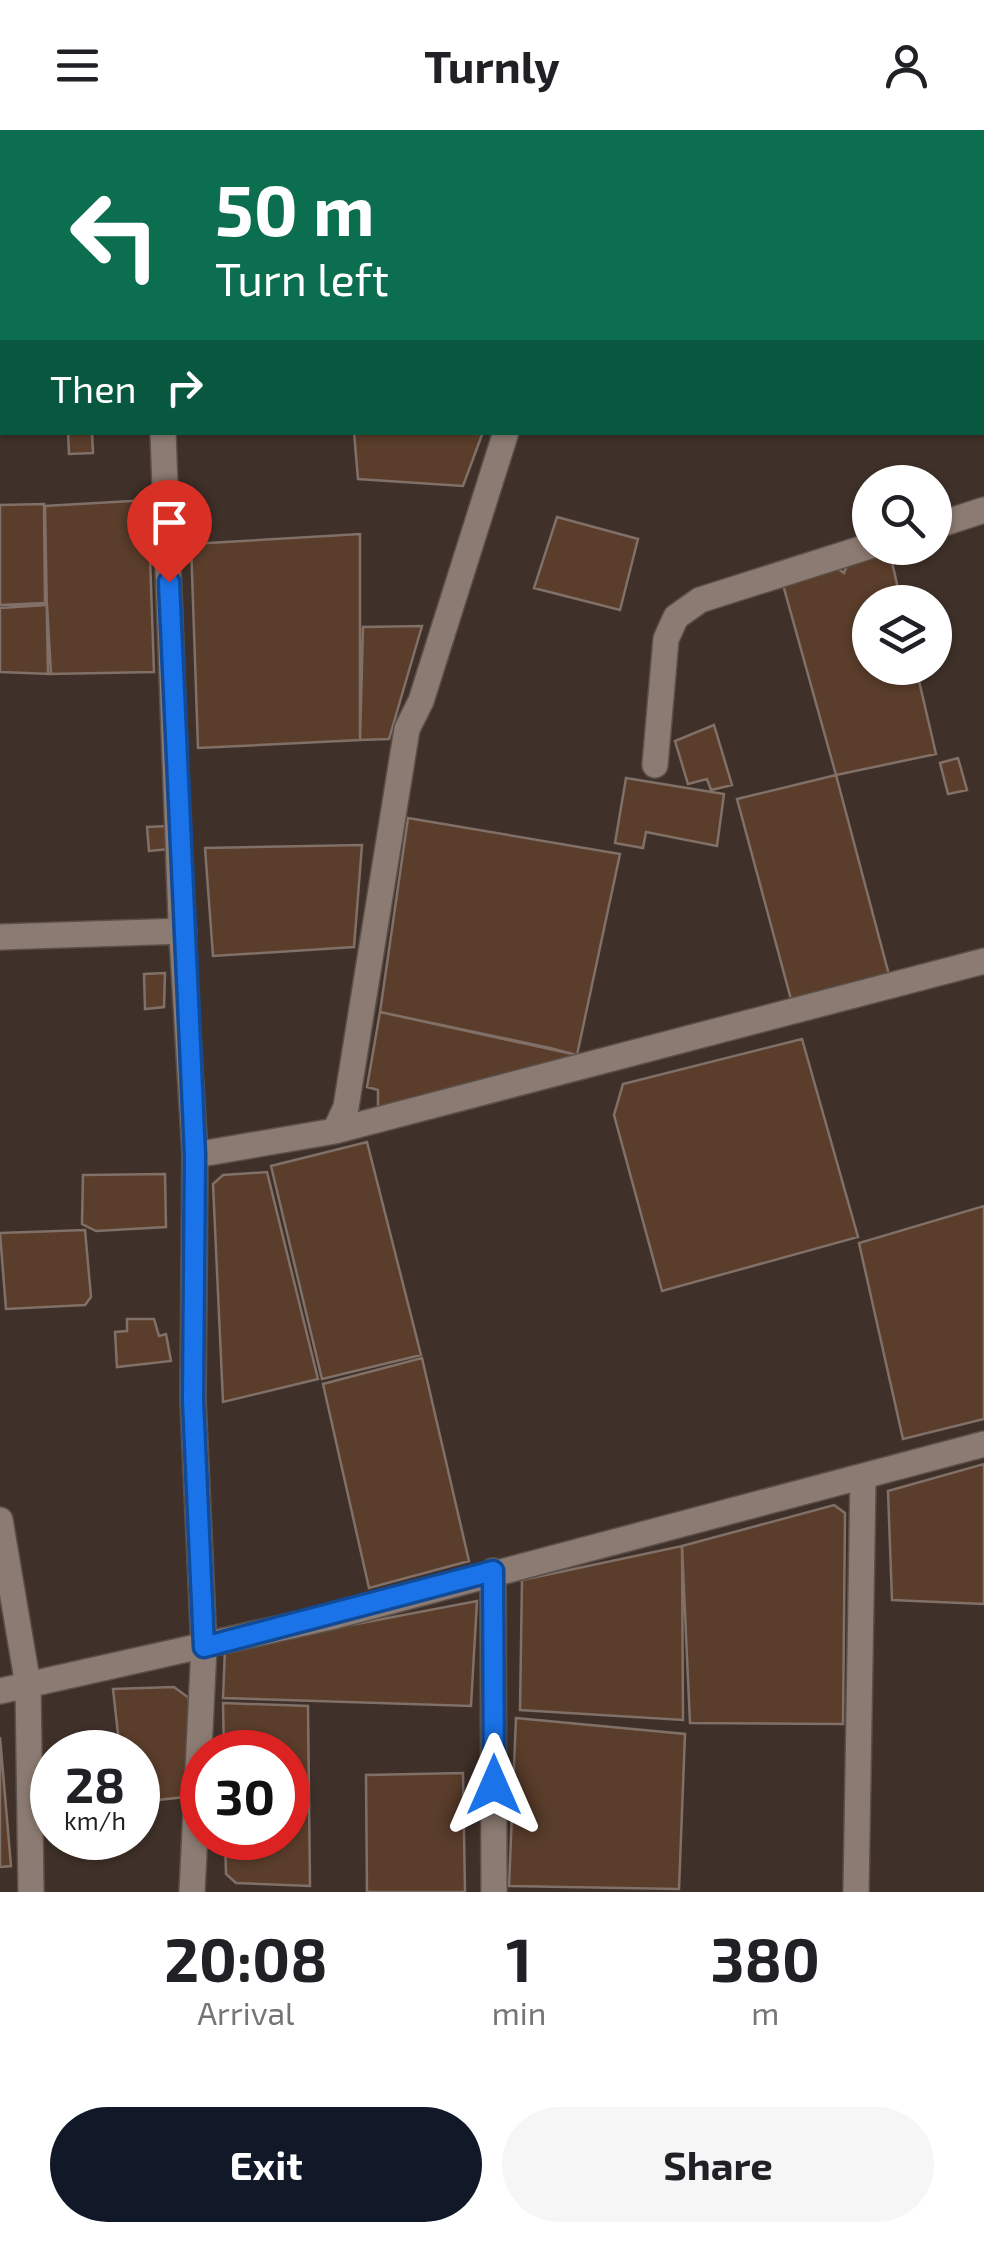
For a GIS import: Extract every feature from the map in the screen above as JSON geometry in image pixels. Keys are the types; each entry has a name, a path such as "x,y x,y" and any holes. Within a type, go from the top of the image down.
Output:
{"street":[{"path":"163,435 195,1155 193,1400 204,1647 192,1892"},
{"path":"335,1130 346,1107 407,728 450,612 505,435"},
{"path":"952,520 984,510"},
{"path":"655,765 666,639 676,617 700,600 852,552"},
{"path":"0,936 184,931"},
{"path":"195,1155 335,1130 984,961"},
{"path":"0,1691 204,1647 864,1479 984,1444"},
{"path":"856,1892 864,1479"},
{"path":"0,1520 28,1685 31,1892"},
{"path":"493,1571 494,1892"}],"building":[{"path":"68,435 92,435 93,453 69,454"},
{"path":"354,435 482,435 463,486 358,479"},
{"path":"148,500 154,672 48,674 45,506"},
{"path":"44,504 45,603 0,605 0,505"},
{"path":"557,517 638,539 620,610 534,588"},
{"path":"360,534 360,740 198,748 191,544"},
{"path":"847,565 893,565 897,585 852,585 852,685 920,685 936,754 836,775 782,581 834,566 844,573"},
{"path":"47,605 51,674 0,672 0,608"},
{"path":"422,626 389,739 360,740 363,627"},
{"path":"714,725 732,785 711,790 707,779 688,784 675,741"},
{"path":"958,758 967,790 948,794 940,763"},
{"path":"836,775 889,975 792,1003 737,799"},
{"path":"626,778 724,794 717,846 646,832 643,848 615,843"},
{"path":"408,818 620,854 577,1055 380,1012"},
{"path":"168,826 169,849 149,851 147,827"},
{"path":"362,845 354,947 213,956 205,848"},
{"path":"165,973 164,1007 145,1009 144,974"},
{"path":"380,1012 577,1055 378,1110 378,1090 367,1087"},
{"path":"802,1039 858,1237 662,1291 614,1115 623,1084"},
{"path":"367,1142 421,1355 322,1379 271,1166"},
{"path":"267,1172 318,1379 223,1402 213,1184 223,1175"},
{"path":"165,1174 166,1227 96,1231 82,1224 83,1175"},
{"path":"984,1206 984,1419 903,1439 859,1243"},
{"path":"85,1230 91,1297 85,1305 6,1309 0,1233"},
{"path":"127,1319 154,1319 159,1336 166,1334 171,1361 117,1367 115,1332 127,1331"},
{"path":"422,1358 469,1561 369,1588 323,1384"},
{"path":"984,1464 984,1604 892,1600 888,1491"},
{"path":"834,1505 845,1513 843,1724 690,1723 682,1546"},
{"path":"682,1546 683,1720 520,1710 522,1580"},
{"path":"477,1601 471,1706 223,1698 225,1649"},
{"path":"174,1687 189,1698 188,1730 180,1730 180,1798 160,1800 160,1730 118,1730 113,1689"},
{"path":"223,1703 308,1706 308,1730 224,1730"},
{"path":"516,1718 685,1734 679,1889 509,1886"},
{"path":"0,1737 11,1866 0,1867"},
{"path":"463,1773 465,1892 367,1892 366,1775"},
{"path":"226,1860 310,1860 310,1886 236,1883 226,1874"}],"route":[{"path":"169,582 181,919 195,1155 193,1400 204,1647 335,1616 493,1571 494,1785"}]}
